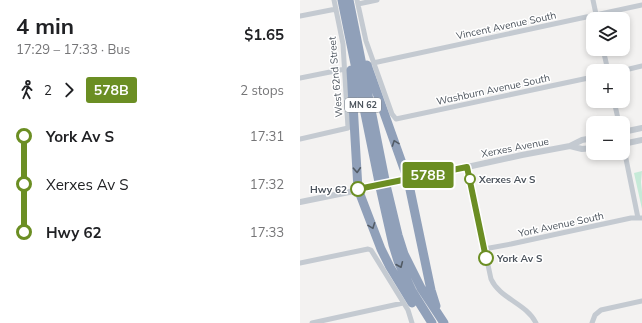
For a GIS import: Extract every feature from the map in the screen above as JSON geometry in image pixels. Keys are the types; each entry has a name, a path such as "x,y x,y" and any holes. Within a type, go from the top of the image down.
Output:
{"highway":[{"name":"MN 62","path":"342,0 350,23 398,235 404,254 438,321"},
{"name":"MN 62","path":"349,0 350,23"},
{"path":"350,23 408,180 438,321"},
{"path":"350,23 352,80 362,188 382,249 390,266 414,305 428,323"}],"street":[{"name":"West 62nd Street","path":"300,139 348,128 343,44 334,0"},
{"path":"373,63 366,41 358,2 377,0"},
{"path":"593,0 596,12"},
{"name":"Vincent Avenue South","path":"616,12 642,5"},
{"path":"300,16 336,9"},
{"name":"Vincent Avenue South","path":"373,63 586,19"},
{"name":"Washburn Avenue South","path":"373,63 392,114 396,119 586,78"},
{"path":"630,69 642,66"},
{"path":"300,78 344,69"},
{"path":"630,131 642,128"},
{"name":"Xerxes Avenue","path":"300,202 570,146 586,139"},
{"path":"630,143 642,140"},
{"name":"Xerxes Avenue","path":"570,146 586,149"},
{"path":"627,160 640,218"},
{"path":"467,167 489,273 493,284 501,292 526,310 536,323"},
{"name":"York Avenue South","path":"484,249 631,218 640,218"},
{"path":"300,263 368,249 371,250 408,310 412,323"},
{"path":"592,323 595,315 601,310 642,301"},
{"path":"312,323 404,303"}],"green space":[{"path":"642,171 641,182 642,209 634,173"}],"bus line":[{"name":"578B","path":"358,189 467,167 486,258"}],"place":[{"name":"Xerxes Av S","path":"470,179"},
{"name":"Hwy 62","path":"358,189"},
{"name":"York Av S","path":"486,258"}]}
